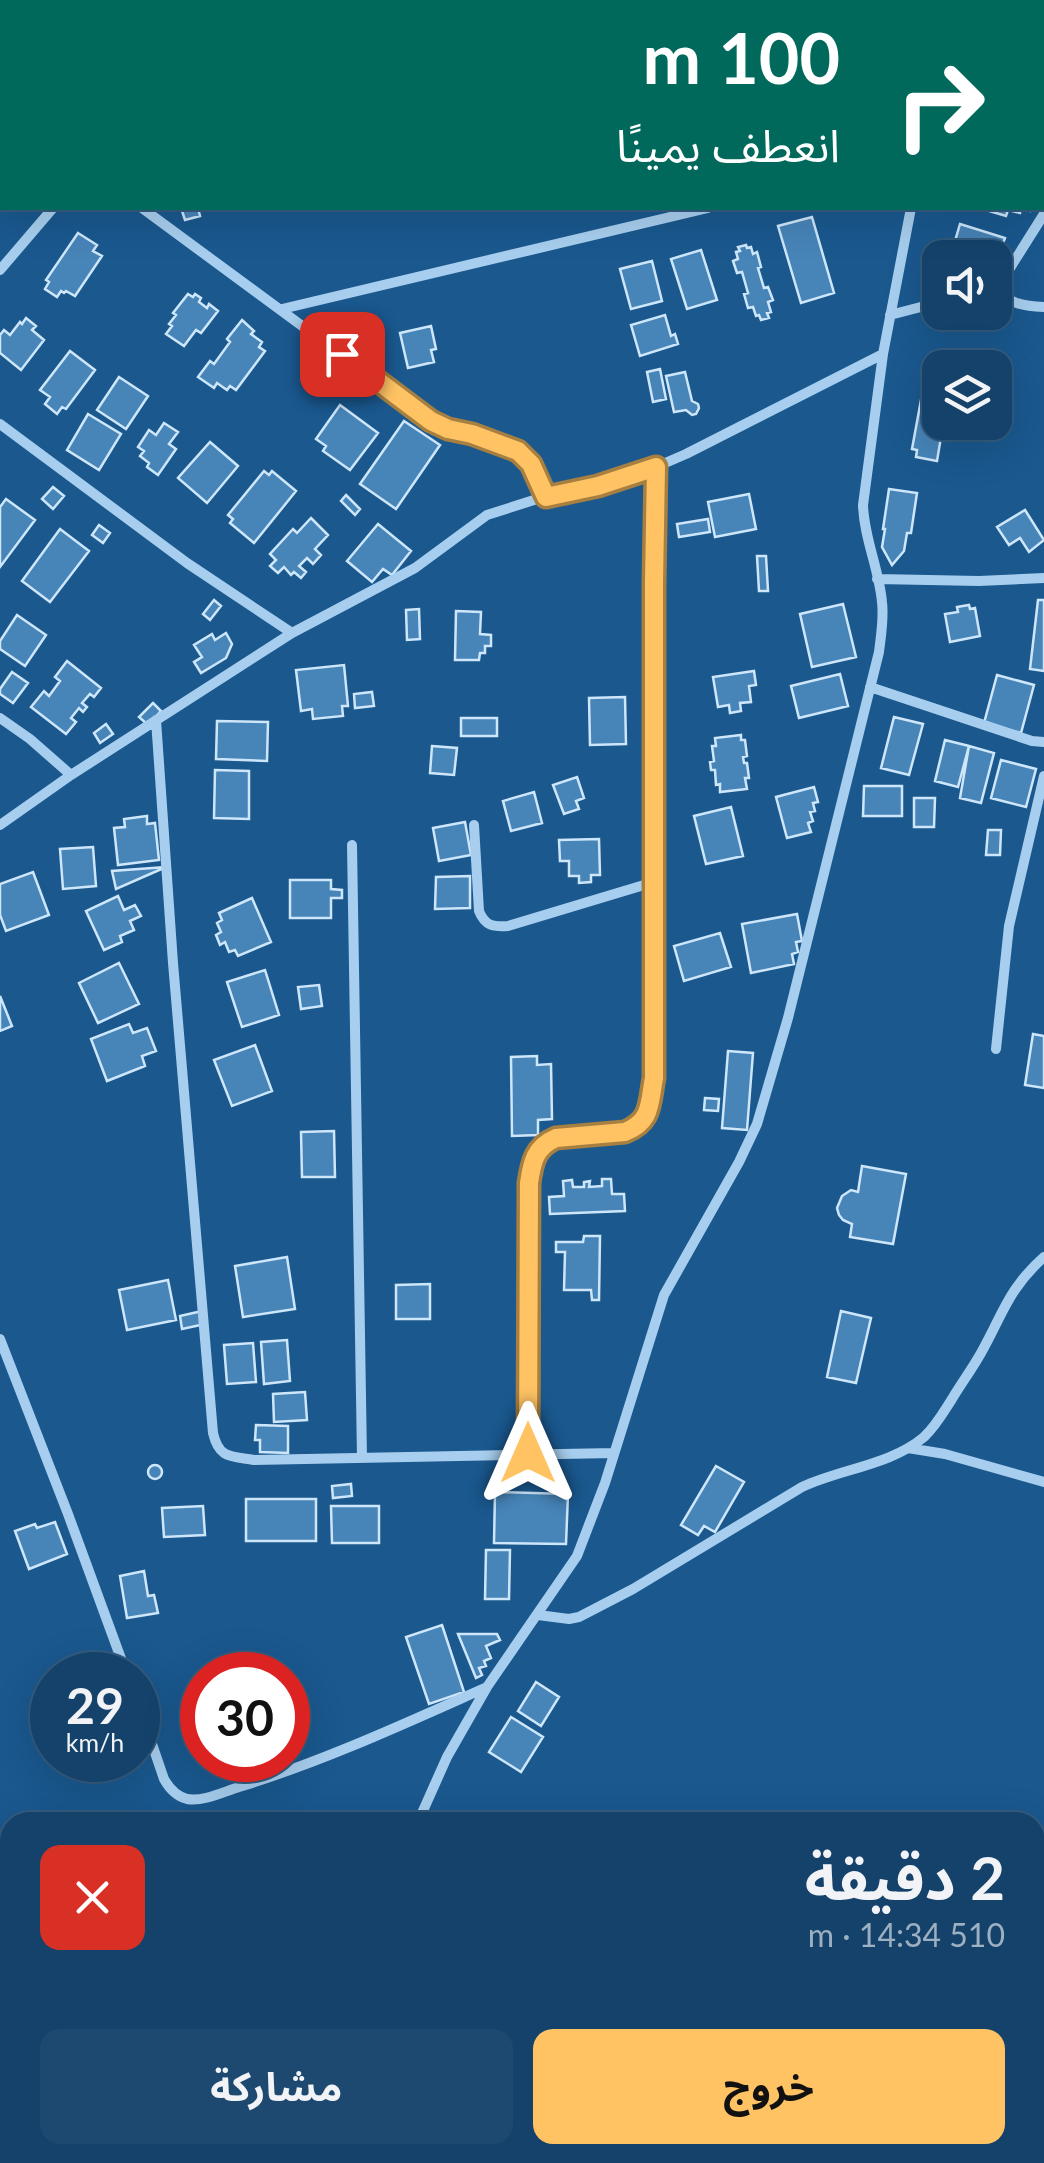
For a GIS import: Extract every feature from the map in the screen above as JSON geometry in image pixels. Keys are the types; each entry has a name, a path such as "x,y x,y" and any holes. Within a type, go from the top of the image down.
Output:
{"street":[{"path":"0,270 51,210"},
{"path":"145,210 431,421 518,451 531,464 546,497"},
{"path":"282,309 700,210"},
{"path":"422,1812 447,1756 488,1687 576,1556 614,1453 664,1294 758,1124 788,1018 883,622 863,505 883,354 911,210"},
{"path":"1012,265 1044,214"},
{"path":"1012,302 1044,307"},
{"path":"890,315 922,307"},
{"path":"0,825 70,775 292,632 415,568 487,515 656,467 883,354"},
{"path":"0,424 187,563 292,632"},
{"path":"528,1453 532,1163 537,1151 556,1138 625,1132 643,1123 654,1078 656,467"},
{"path":"877,579 1044,578"},
{"path":"870,687 1038,742 1044,754"},
{"path":"0,718 70,775"},
{"path":"156,720 216,1447 223,1454 254,1460 614,1453"},
{"path":"996,1049 1009,926 1044,776"},
{"path":"474,824 480,911 492,926 508,926 654,882"},
{"path":"352,845 362,1458"},
{"path":"538,1615 579,1617 802,1487 922,1439 938,1421 981,1353 1006,1300 1044,1256"},
{"path":"0,1339 119,1652"},
{"path":"907,1447 1044,1482"},
{"path":"160,1768 169,1788 179,1796 201,1798 342,1751 488,1687"}],"building":[{"path":"182,210 198,210 200,216 185,220"},
{"path":"986,210 1008,210 1006,216"},
{"path":"812,217 834,293 801,303 778,226"},
{"path":"960,224 1005,238 1004,240 955,240"},
{"path":"78,233 97,245 93,251 102,256 75,296 61,291 57,297 45,289 49,282 46,280"},
{"path":"746,245 753,254 757,252 764,288 768,287 773,300 768,302 769,318 761,320 753,307 748,308 742,272 737,273 733,261 738,259 738,247"},
{"path":"701,250 717,300 687,309 671,259"},
{"path":"652,261 662,301 631,309 620,269"},
{"path":"188,294 195,294 207,308 209,304 218,311 201,333 196,330 184,346 166,334 176,315 173,313"},
{"path":"665,315 671,336 675,334 678,344 640,356 631,325"},
{"path":"26,318 44,340 21,370 0,353 0,335 4,330 10,335"},
{"path":"242,320 254,331 251,334 262,342 259,347 265,351 236,390 230,386 227,390 217,383 214,388 198,377 210,361 214,364"},
{"path":"431,326 436,349 431,350 434,362 408,368 400,333"},
{"path":"70,351 95,370 66,409 62,407 57,414 45,404 50,397 40,390"},
{"path":"660,369 666,399 653,402 647,372"},
{"path":"685,372 692,401 699,408 692,415 686,410 674,412 666,376"},
{"path":"119,377 148,396 126,429 97,410"},
{"path":"921,400 922,440 940,440 937,461 916,457 917,450 912,449"},
{"path":"340,405 378,433 350,470 323,451 326,446 316,439"},
{"path":"88,414 121,434 99,470 67,450"},
{"path":"404,421 440,445 396,509 360,484"},
{"path":"164,423 178,432 169,444 176,449 158,475 147,467 149,463 140,456 144,451 138,447 149,430 156,435"},
{"path":"210,442 238,466 207,503 178,478"},
{"path":"264,471 269,475 272,471 296,491 254,543 230,523 233,519 228,515"},
{"path":"53,487 64,496 53,509 42,499"},
{"path":"889,489 917,493 911,533 907,533 904,551 892,565 882,547"},
{"path":"749,494 756,529 715,537 708,502"},
{"path":"346,495 360,509 355,515 341,501"},
{"path":"6,499 35,520 0,567 0,507"},
{"path":"1025,510 1044,540 1029,552 1020,538 1009,545 997,527"},
{"path":"311,518 328,535 315,549 321,555 313,564 307,558 299,566 306,572 301,578 284,567 278,573 270,566 276,560 270,554 293,529 297,533"},
{"path":"708,519 710,532 679,537 677,524"},
{"path":"378,524 411,551 392,575 383,569 372,582 347,561"},
{"path":"99,525 110,533 103,543 92,535"},
{"path":"60,529 89,551 50,602 22,581"},
{"path":"757,556 766,556 768,591 759,591"},
{"path":"214,600 221,606 210,620 203,614"},
{"path":"1038,600 1044,600 1044,671 1030,669"},
{"path":"843,604 856,657 812,667 800,614"},
{"path":"969,605 970,609 975,608 980,636 950,642 945,614"},
{"path":"419,609 420,639 407,640 406,610"},
{"path":"456,611 481,612 480,634 491,635 491,646 485,646 479,660 455,660"},
{"path":"17,615 46,635 25,666 0,649 0,641"},
{"path":"226,633 232,644 226,658 201,673 194,662 202,657 194,645 212,634 215,640"},
{"path":"67,661 101,688 82,703 87,707 83,712 79,708 71,718 76,722 66,734 31,707 44,691 49,696 60,681 55,677"},
{"path":"344,665 348,706 342,706 343,716 313,719 312,709 301,711 296,670"},
{"path":"754,671 756,685 749,686 751,702 740,703 741,711 730,713 729,705 718,707 713,677"},
{"path":"12,672 28,683 13,703 0,694"},
{"path":"840,674 848,706 799,718 791,686"},
{"path":"997,675 1034,685 1021,733 984,723"},
{"path":"372,692 374,706 355,708 354,694"},
{"path":"625,697 626,744 590,745 589,698"},
{"path":"153,703 161,711 148,725 139,717"},
{"path":"894,717 923,724 909,775 881,768"},
{"path":"461,718 497,718 497,736 461,736"},
{"path":"217,721 268,722 267,761 216,759"},
{"path":"106,724 113,734 100,743 94,733"},
{"path":"741,735 747,756 743,757 749,778 745,778 747,789 720,792 715,770 711,770 712,746 716,746 715,738"},
{"path":"945,740 969,746 958,787 935,781"},
{"path":"432,746 457,748 454,775 430,773"},
{"path":"969,746 994,753 981,803 960,798"},
{"path":"1001,760 1036,769 1026,807 991,798"},
{"path":"215,770 249,771 249,819 214,818"},
{"path":"577,777 584,798 576,801 579,809 564,814 553,785"},
{"path":"864,786 902,786 902,816 863,816"},
{"path":"814,787 818,802 813,803 815,811 810,812 811,832 787,838 776,797"},
{"path":"534,792 542,823 511,831 503,801"},
{"path":"914,798 935,798 934,827 914,827"},
{"path":"731,807 743,856 706,864 694,816"},
{"path":"147,816 147,824 155,823 159,860 118,865 114,828 125,827 124,819"},
{"path":"465,822 471,855 439,861 433,828"},
{"path":"988,830 1001,830 1000,855 986,855"},
{"path":"599,839 600,875 591,875 591,882 579,883 579,876 569,876 569,861 560,861 559,840"},
{"path":"93,847 96,886 63,889 60,849"},
{"path":"166,867 116,889 112,871"},
{"path":"33,872 49,915 6,931 0,915 0,884"},
{"path":"470,876 470,908 435,909 436,877"},
{"path":"290,880 331,880 331,889 342,890 342,898 331,898 331,918 290,918"},
{"path":"118,896 124,910 135,905 141,916 130,921 134,930 120,936 122,942 104,950 86,911"},
{"path":"252,898 271,942 238,956 235,950 229,952 225,942 220,945 216,935 221,932 217,923 222,920 219,913"},
{"path":"797,914 802,941 796,942 794,964 751,973 742,924"},
{"path":"720,933 731,967 684,981 674,946"},
{"path":"119,963 139,1004 98,1023 79,983"},
{"path":"265,970 279,1015 242,1027 227,982"},
{"path":"319,985 322,1006 301,1009 298,987"},
{"path":"0,996 12,1026 0,1031"},
{"path":"129,1024 133,1033 147,1028 156,1051 142,1056 145,1066 107,1081 91,1039"},
{"path":"1033,1034 1044,1036 1044,1088 1025,1085"},
{"path":"255,1045 272,1091 232,1106 214,1060"},
{"path":"728,1051 753,1053 747,1130 722,1128"},
{"path":"537,1056 537,1065 551,1064 552,1119 538,1120 538,1135 512,1136 511,1057"},
{"path":"705,1098 719,1099 718,1111 704,1110"},
{"path":"334,1131 335,1177 302,1177 301,1132"},
{"path":"862,1166 906,1174 893,1244 850,1237 852,1224 839,1215 837,1208 842,1196 851,1190 858,1192"},
{"path":"602,1179 611,1179 612,1194 624,1194 625,1211 550,1214 549,1197 564,1196 563,1181 572,1180 573,1187 584,1187 584,1182 590,1181 589,1187 602,1186"},
{"path":"584,1236 600,1236 599,1300 592,1300 591,1290 564,1290 565,1252 556,1252 556,1242 583,1242"},
{"path":"287,1257 295,1309 243,1317 235,1266"},
{"path":"168,1280 176,1320 127,1330 119,1290"},
{"path":"430,1284 430,1319 396,1319 396,1285"},
{"path":"202,1311 205,1324 182,1329 180,1316"},
{"path":"841,1311 871,1318 856,1383 827,1377"},
{"path":"287,1340 290,1381 264,1384 261,1342"},
{"path":"253,1343 256,1382 227,1384 224,1345"},
{"path":"305,1392 307,1420 274,1422 273,1394"},
{"path":"256,1425 288,1426 288,1453 260,1452 260,1440 255,1440"},
{"path":"155,1465 162,1472 155,1479 148,1472"},
{"path":"716,1466 744,1482 715,1532 704,1526 698,1535 681,1525"},
{"path":"351,1484 352,1496 333,1498 332,1486"},
{"path":"495,1492 568,1494 566,1544 494,1543"},
{"path":"246,1499 316,1499 316,1541 246,1541"},
{"path":"203,1506 205,1535 164,1537 162,1508"},
{"path":"331,1506 379,1506 379,1543 332,1543"},
{"path":"55,1522 67,1554 29,1569 15,1531"},
{"path":"486,1550 510,1550 509,1599 485,1599"},
{"path":"144,1571 148,1596 154,1595 158,1613 127,1618 120,1576"},
{"path":"442,1625 464,1692 429,1704 406,1637"},
{"path":"458,1634 497,1634 500,1640 486,1646 491,1658 484,1661 486,1666 479,1668 482,1675 476,1678"},
{"path":"536,1682 559,1697 541,1726 518,1711"},
{"path":"511,1717 543,1737 521,1772 489,1752"}],"route":[{"path":"342,354 431,421 518,451 531,464 546,497 598,486 656,467 654,1078 646,1118 636,1128 556,1138 537,1151 532,1163 528,1453"}]}
